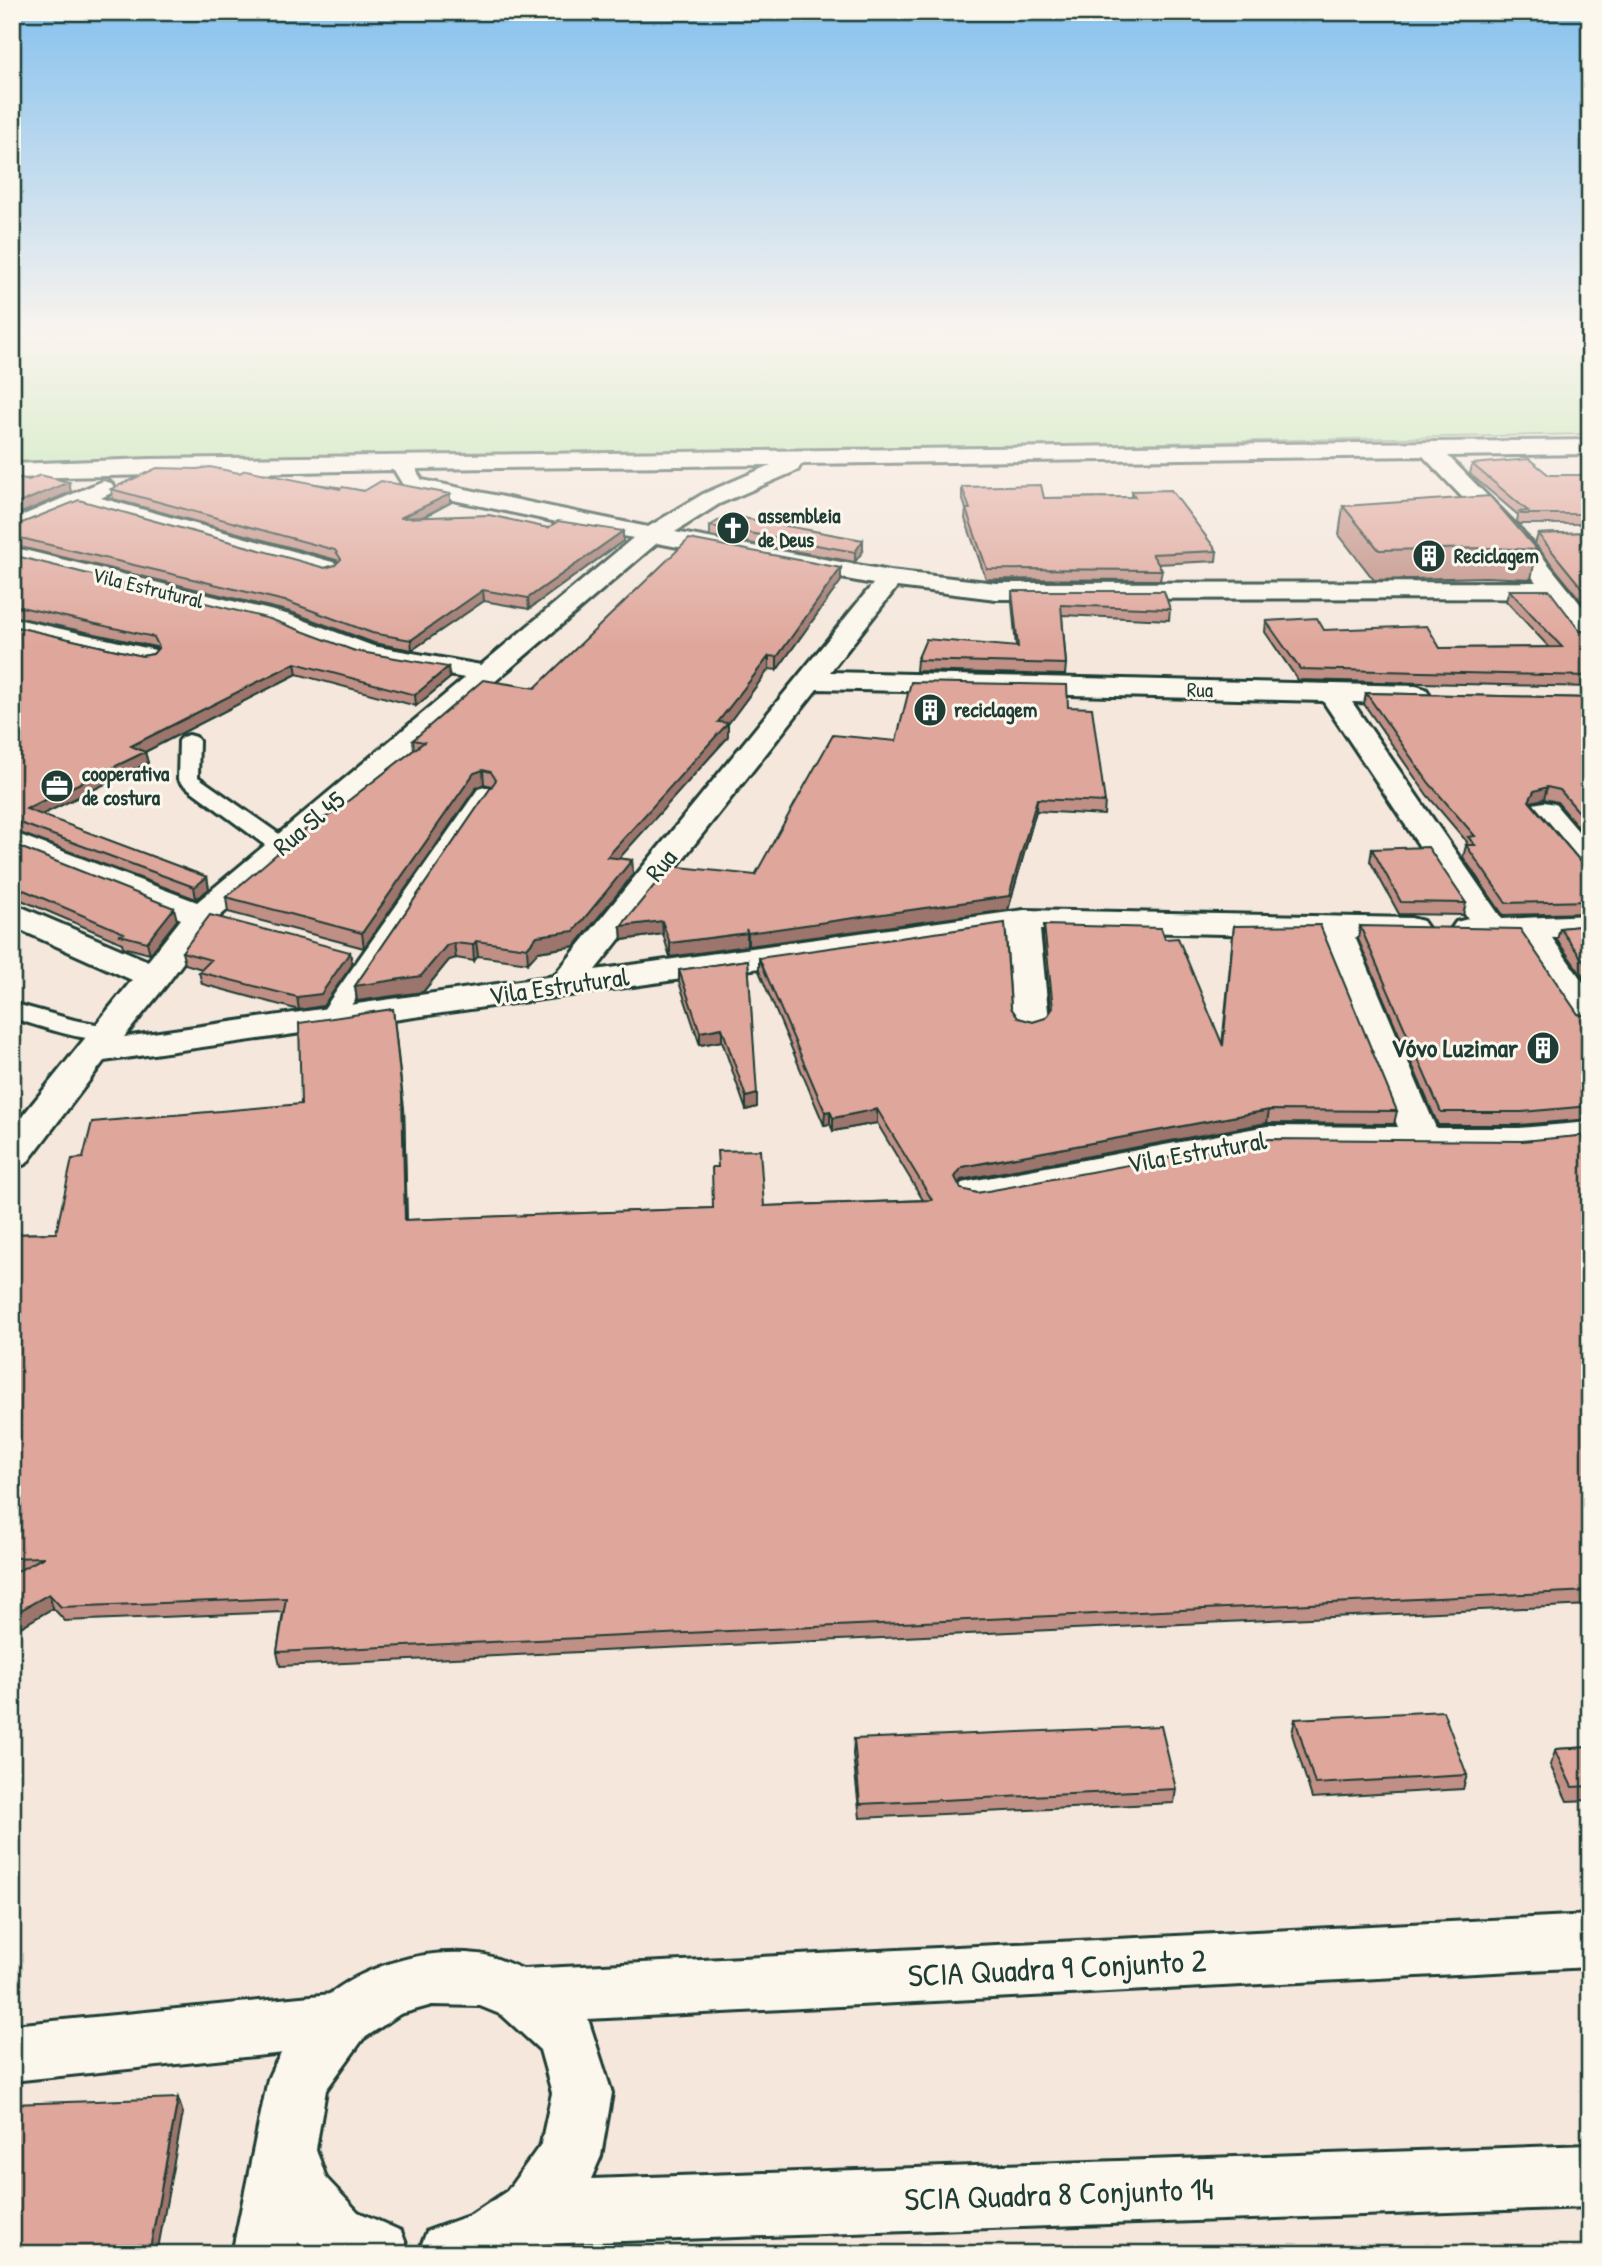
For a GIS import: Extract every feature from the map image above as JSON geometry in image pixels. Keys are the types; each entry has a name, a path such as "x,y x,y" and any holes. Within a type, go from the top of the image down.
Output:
{"street":[{"path":"12,471 150,466 1590,447"},
{"path":"1429,449 1511,535 1590,634"},
{"name":"Rua Sl 45","path":"12,1156 155,977 281,846 652,535 711,499 807,457"},
{"path":"408,463 405,472 414,485 652,535 890,579 996,591 1553,590"},
{"path":"12,529 150,466"},
{"path":"79,499 327,568"},
{"path":"1511,535 1538,534"},
{"name":"Vila Estrutural","path":"12,554 281,621 367,653 487,674"},
{"name":"Rua","path":"565,985 890,579"},
{"path":"12,626 145,656"},
{"name":"Rua","path":"810,680 1441,695"},
{"path":"1332,693 1492,929"},
{"path":"1544,811 1590,865"},
{"path":"12,841 214,918"},
{"path":"12,913 155,977"},
{"path":"1024,920 1023,944 1028,967 1031,1021"},
{"name":"Vila Estrutural","path":"101,1042 330,1018 1024,920 1334,928 1529,929 1590,925"},
{"path":"1334,928 1422,1139"},
{"path":"1529,929 1590,1018"},
{"name":"Vila Estrutural","path":"976,1192 1267,1138 1519,1140 1590,1134"},
{"name":"SCIA Quadra 9 Conjunto 2","path":"523,1996 1590,1941"},
{"path":"264,2254 298,2079 342,2020 385,1992 432,1979 480,1980 523,1996 565,2035 582,2093 570,2156 529,2213 488,2241 450,2254"},
{"path":"12,2053 342,2020"},
{"path":"285,2149 300,2197 335,2235 378,2254"},
{"name":"SCIA Quadra 8 Conjunto 14","path":"529,2213 1590,2176"}],"lane":[{"path":"189,741 188,779 281,846"},
{"path":"330,1018 485,793"},
{"path":"344,953 370,959"},
{"path":"12,1010 72,1027 101,1042"}],"green space":[{"path":"12,439 1363,439 12,467"}],"building":[{"path":"1529,459 1549,475 1590,475 1590,514 1521,514 1519,512 1528,511 1472,464"},
{"path":"210,467 239,473 246,470 340,489 343,487 364,491 381,481 450,494 400,518 489,515 548,528 558,521 623,531 528,598 483,590 411,640 372,633 289,602 12,536 12,527 79,500 325,568 335,565 341,559 335,550 111,489 157,468"},
{"path":"40,475 69,482 12,506 12,476 29,480"},
{"path":"1041,485 1044,498 1135,497 1132,491 1171,490 1217,551 1152,554 1162,570 987,569 966,509 970,509 962,487"},
{"path":"1490,496 1537,550 1379,550 1343,506"},
{"path":"727,515 863,540 855,552 710,526"},
{"path":"1590,532 1590,598 1538,534"},
{"path":"689,539 841,568 777,657 769,656 718,722 728,723 607,857 632,860 574,931 537,936 527,948 476,941 473,945 454,943 447,945 421,976 355,986 496,780 491,772 483,770 474,773 362,933 226,897 312,824 330,815 424,742 413,740 483,680 535,688"},
{"path":"12,555 270,619 355,651 448,667 415,695 295,663 131,746 145,752 26,809 207,877 194,887 12,820 12,626 142,656 153,654 159,647 154,637 12,605"},
{"path":"1509,590 1549,590 1580,631 1590,632 1590,676 1300,669 1266,621 1317,618 1324,630 1427,626 1440,648 1562,647"},
{"path":"1012,591 1164,591 1170,609 1061,605 1066,664 917,660 926,639 1018,647"},
{"path":"911,682 1067,685 1068,707 1092,708 1105,802 1037,799 1009,896 748,933 746,929 747,933 670,943 662,921 621,926 670,866 755,875 833,735 896,741"},
{"path":"1366,693 1590,698 1590,825 1560,790 1547,787 1534,791 1529,801 1580,861 1590,864 1590,901 1506,903 1466,845 1475,845 1468,837 1475,836 1429,783"},
{"path":"12,844 174,908 147,942 120,935 124,933 12,885"},
{"path":"1428,847 1466,903 1401,902 1372,849"},
{"path":"210,915 350,952 321,994 297,997 199,972 211,960 182,952"},
{"path":"1005,923 1011,1008 1018,1018 1033,1022 1046,1018 1053,1008 1044,925 1161,928 1165,939 1178,938 1223,1046 1234,926 1320,925 1397,1111 1269,1110 962,1167 955,1177 961,1189 977,1193 1269,1139 1522,1141 1590,1135 1590,1591 277,1652 286,1598 61,1607 49,1594 12,1615 12,1574 44,1557 12,1558 12,1234 56,1233 72,1159 83,1158 92,1122 301,1104 299,1023 393,1009 402,1095 405,1220 713,1208 712,1167 718,1167 717,1151 760,1150 764,1206 932,1200 877,1109 833,1118 830,1111 825,1112 759,958"},
{"path":"1590,925 1590,970 1560,928"},
{"path":"1360,926 1520,929 1578,1014 1590,1017 1590,1106 1522,1112 1441,1112"},
{"path":"748,960 757,1094 746,1097 722,1028 700,1032 679,970"},
{"path":"1443,1711 1467,1775 1315,1784 1295,1719"},
{"path":"1161,1726 1176,1789 860,1804 854,1739"},
{"path":"1590,1747 1590,1786 1572,1787 1555,1751"},
{"path":"178,2098 149,2254 12,2254 12,2104"}],"place":[{"name":"assembleia de Deus","path":"733,528"},
{"name":"Reciclagem","path":"1429,556"},
{"name":"reciclagem","path":"930,710"},
{"name":"cooperativa de costura","path":"57,786"},
{"name":"Vóvo Luzimar","path":"1543,1048"}]}
